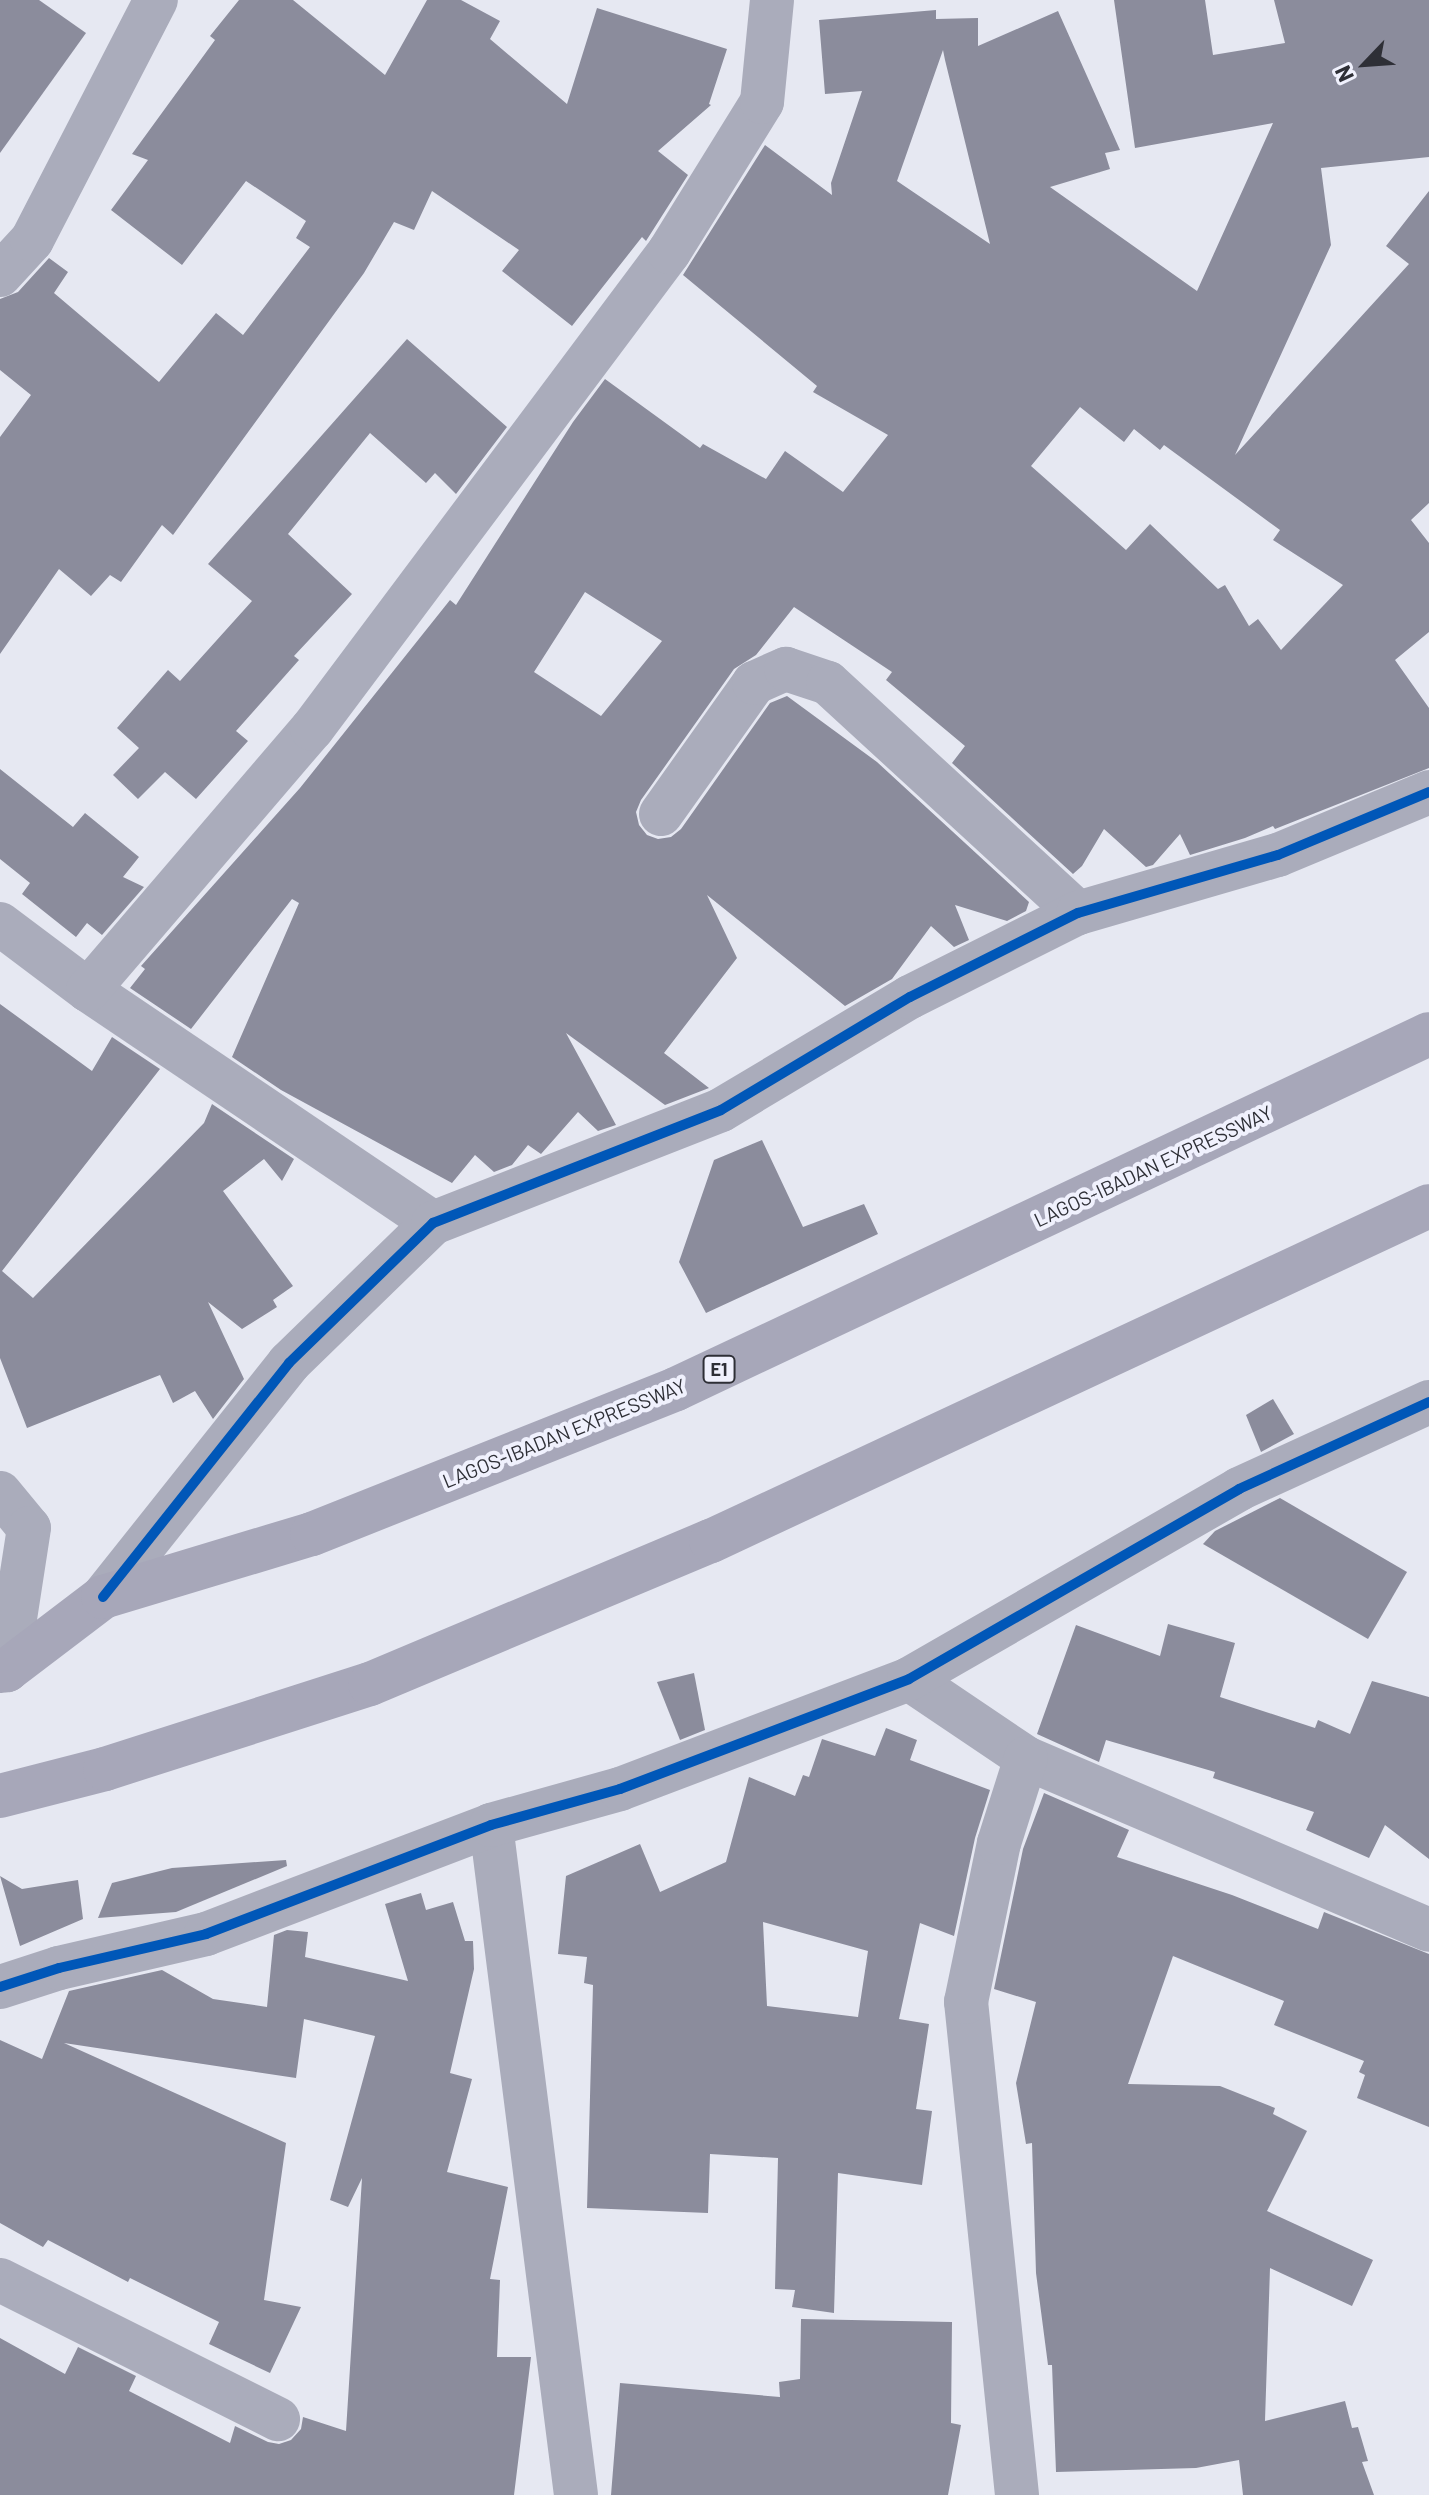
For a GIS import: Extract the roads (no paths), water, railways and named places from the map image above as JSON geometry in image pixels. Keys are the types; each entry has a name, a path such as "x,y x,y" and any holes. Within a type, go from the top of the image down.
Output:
{"highway":[{"name":"LAGOS-IBADAN EXPRESSWAY","path":"3,1671 103,1597 312,1534 676,1389 1429,1034"},
{"path":"0,1796 105,1769 370,1684 711,1541 1429,1206"}],"street":[{"path":"0,275 32,240 156,0"},
{"path":"88,990 312,729 669,252 762,102 764,2"},
{"path":"661,814 754,683 786,669 828,683 1078,913"},
{"path":"103,1597 289,1363 433,1223 721,1110 910,997 1078,913 1278,855 1429,792"},
{"path":"0,924 88,990 433,1223"},
{"path":"0,1987 59,1968 206,1934 491,1825 620,1789 909,1679 1239,1489 1429,1402"},
{"path":"0,1493 29,1528 3,1671"},
{"path":"909,1679 1026,1758 1429,1930"},
{"path":"1017,2495 966,2002 999,1843 1026,1758"},
{"path":"491,1825 576,2495"},
{"path":"0,2280 278,2419"}]}
